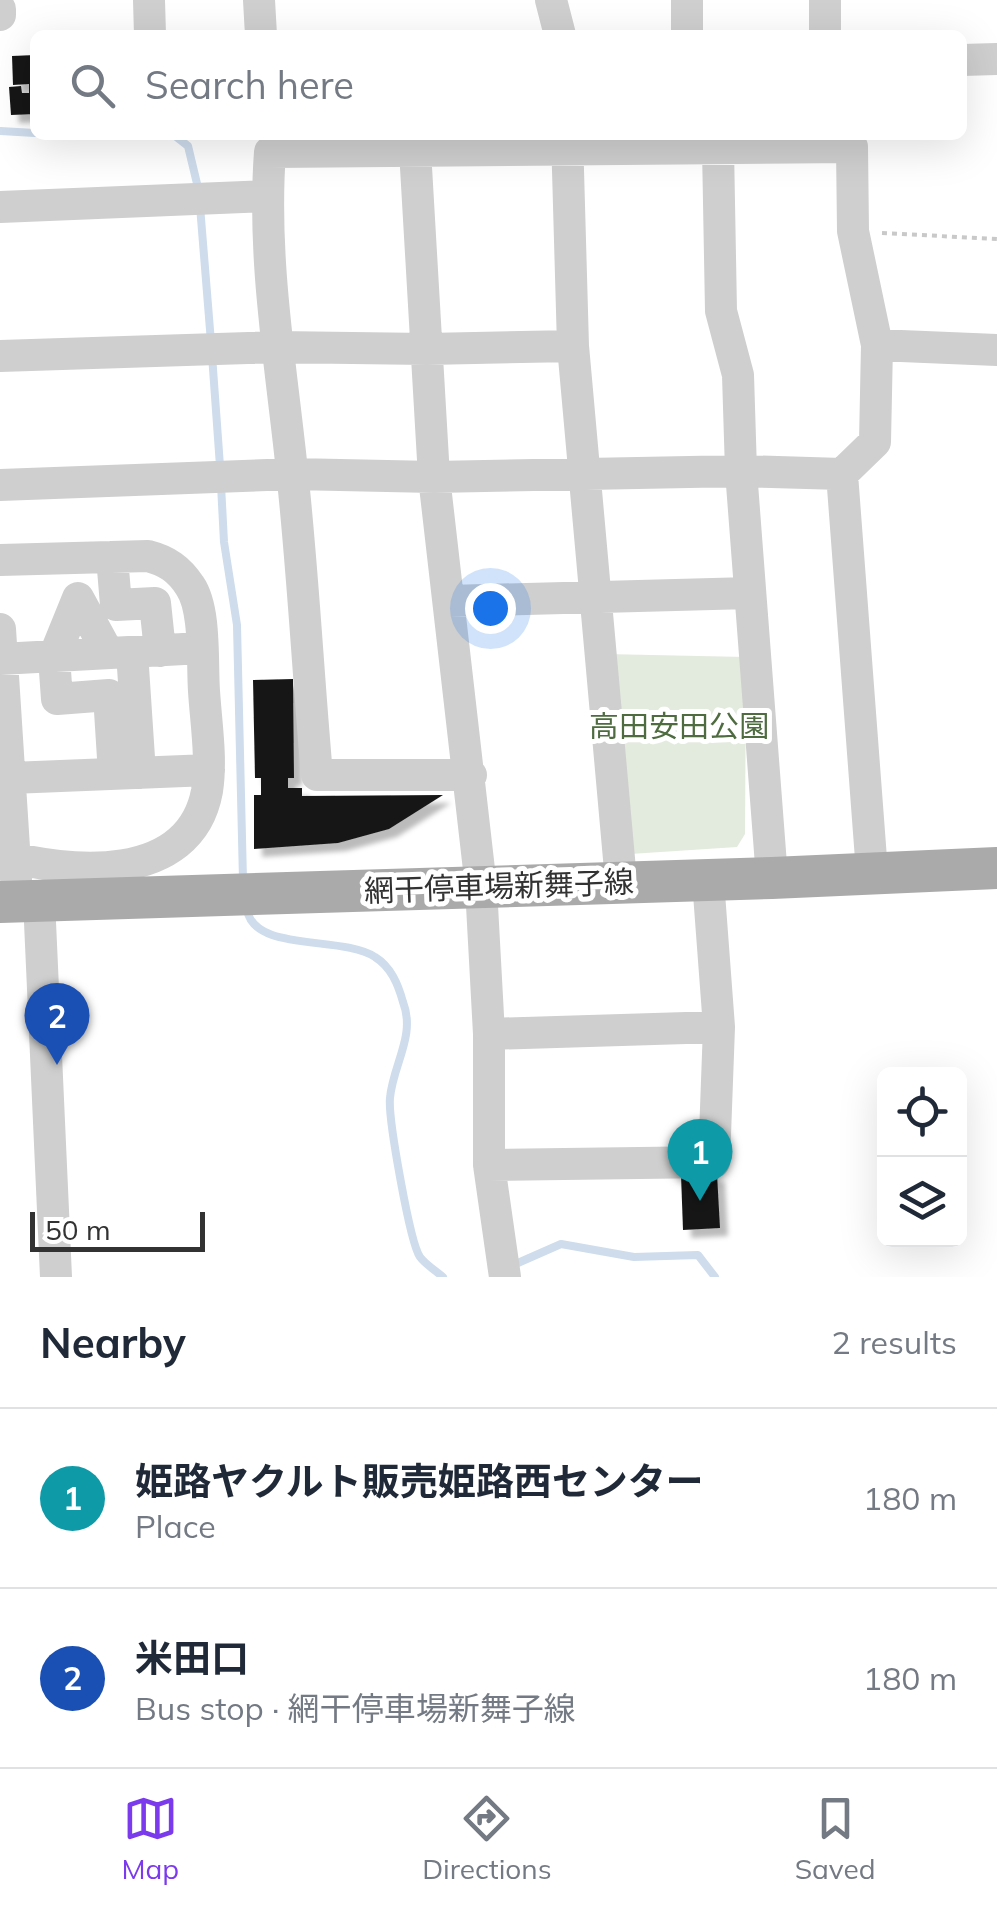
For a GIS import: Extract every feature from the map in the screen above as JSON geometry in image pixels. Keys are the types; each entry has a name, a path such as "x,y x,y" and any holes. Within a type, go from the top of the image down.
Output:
{"main road":[{"name":"網干停車場新舞子線","path":"12,880 481,887 997,868"}],"street":[{"path":"149,0 150,30"},
{"path":"259,0 261,30"},
{"path":"551,0 559,30"},
{"path":"687,0 688,30"},
{"path":"825,0 825,30"},
{"path":"967,60 997,59"},
{"path":"0,486 293,474 842,474 875,442 876,345 853,232 850,141 718,148 567,142 270,152 266,196 293,474 316,775 470,775"},
{"path":"567,142 573,346 621,881"},
{"path":"718,148 721,311 738,375 741,471 772,878"},
{"path":"416,150 434,477 481,887 489,1034 489,1165 505,1276"},
{"path":"0,207 266,196"},
{"path":"876,345 997,350"},
{"path":"0,356 278,347 573,346"},
{"path":"842,474 872,872"},
{"path":"0,560 148,556 168,561 193,589 200,614 209,770 202,808 190,828 175,844 147,860 126,866 62,869 12,880"},
{"path":"112,557 116,605 155,602 133,652 127,773"},
{"path":"448,602 750,592"},
{"path":"127,773 109,695 57,698 54,656 78,598 133,652"},
{"path":"56,1277 12,880 11,778 1,649 54,656 202,648"},
{"path":"11,778 209,770"},
{"path":"489,1165 714,1162 719,1027 708,880"},
{"path":"489,1034 719,1027"}],"path":[{"path":"853,232 997,239"}],"green space":[{"name":"高田安田公園","path":"604,654 746,657 745,834 737,847 630,854"}],"building":[{"path":"30,55 30,114 11,115 9,87 21,86 22,93 29,93 29,84 13,85 12,56"},
{"path":"293,679 294,778 288,778 288,788 302,788 302,796 443,795 389,829 338,843 254,849 254,795 261,795 261,778 255,778 253,680"},
{"path":"717,1174 720,1228 683,1230 681,1175"}],"waterway":[{"path":"0,131 30,133"},
{"path":"180,140 188,146 199,192"},
{"path":"200,206 211,342"},
{"path":"212,355 220,466"},
{"path":"221,485 224,542 237,625 243,880"},
{"path":"247,909 253,923 265,932 360,950 381,961 393,976 407,1027 390,1098 396,1153 416,1247 422,1260 443,1277"},
{"path":"511,1266 561,1244 634,1257 698,1255 715,1277"}],"place":[{"name":"米田口","path":"57,1065"},
{"name":"姫路ヤクルト販売姫路西センター","path":"700,1201"}]}
